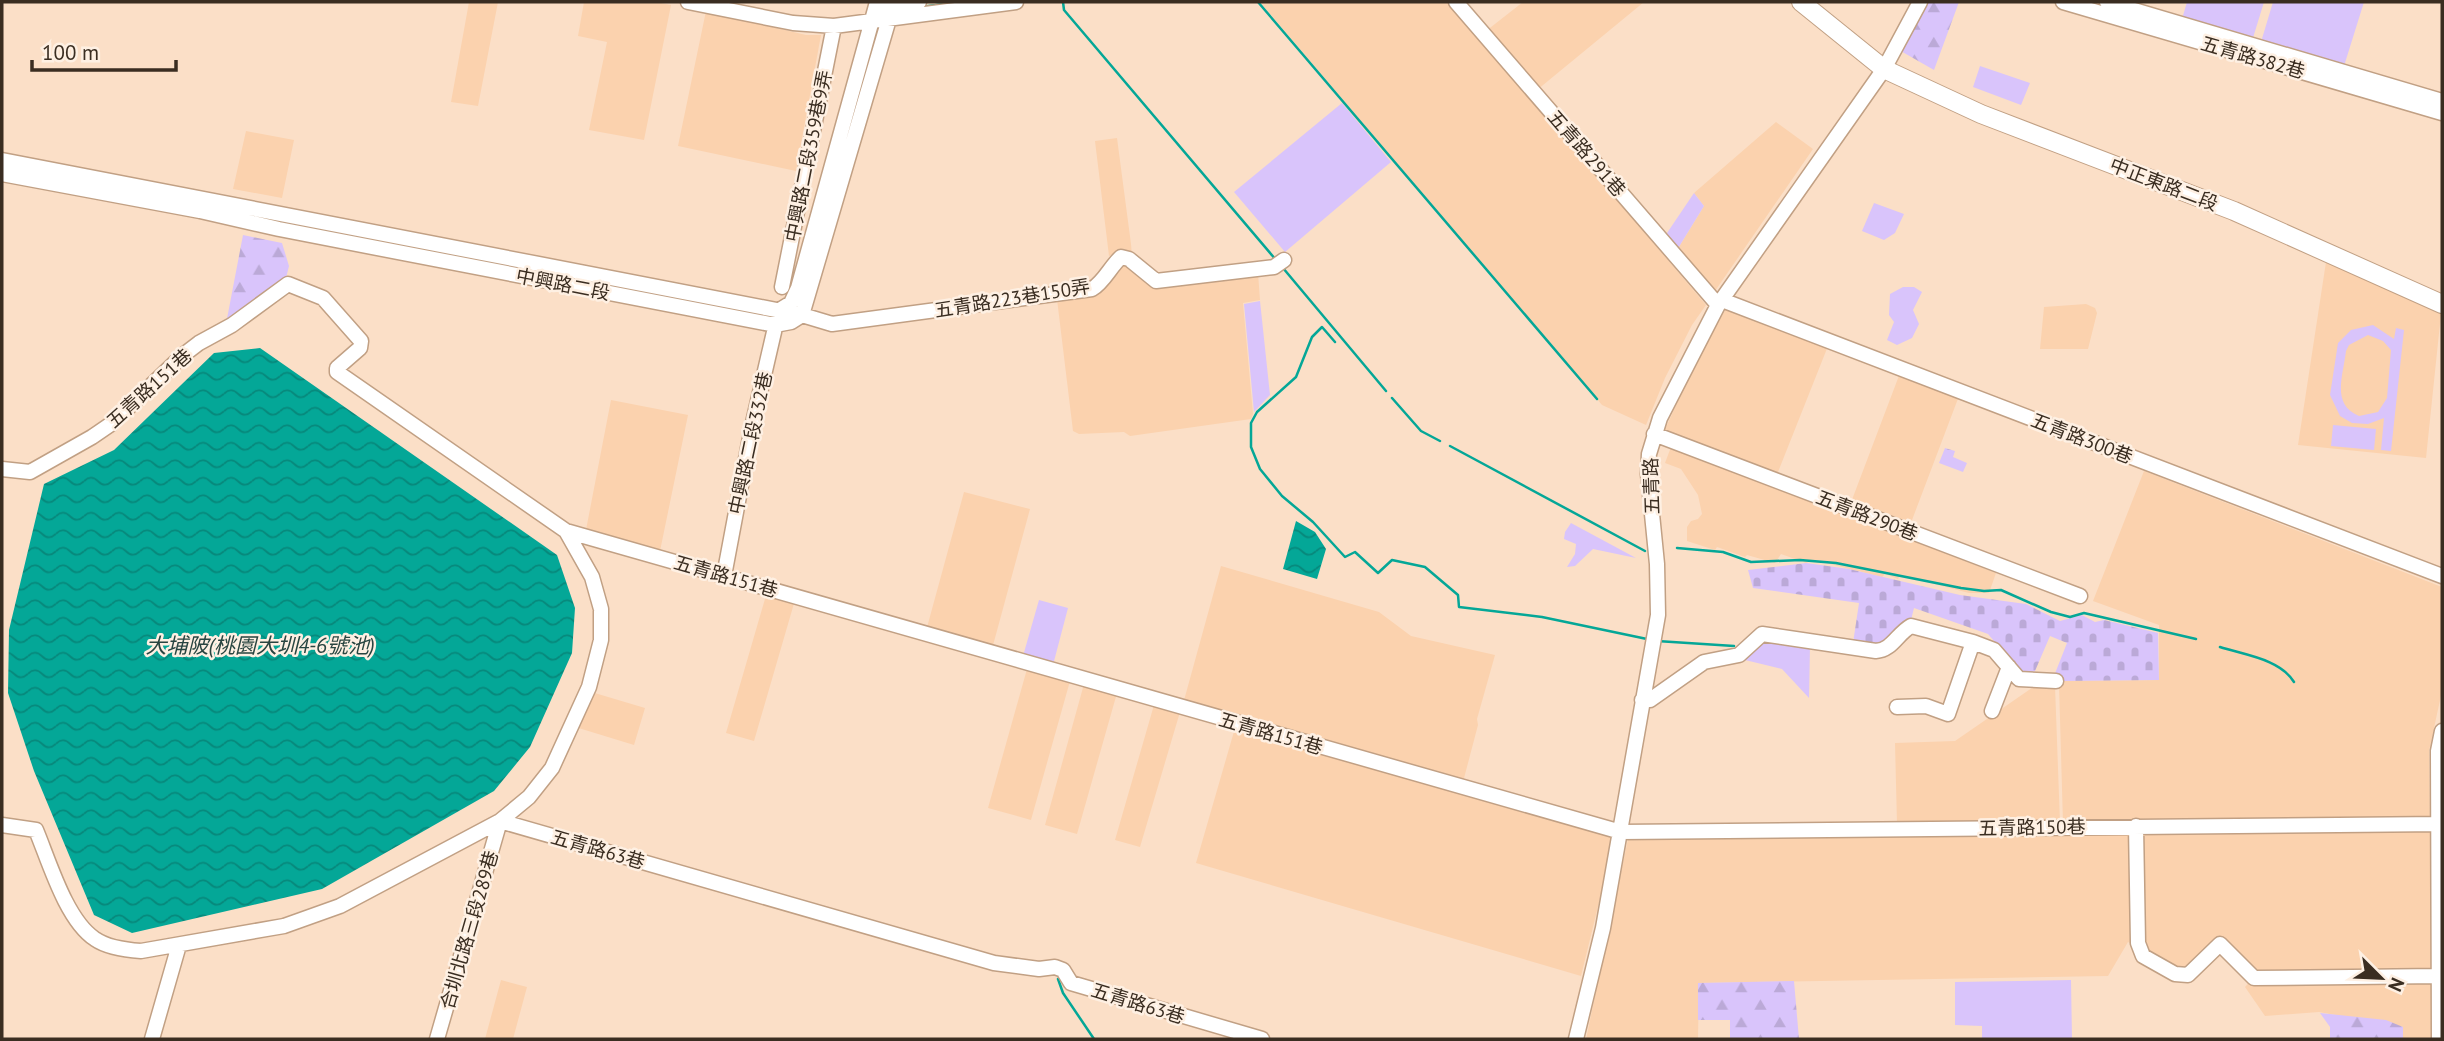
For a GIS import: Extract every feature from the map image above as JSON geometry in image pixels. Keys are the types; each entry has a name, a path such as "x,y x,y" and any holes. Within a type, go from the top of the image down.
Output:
{"main road":[{"path":"1801,2 1887,64"},
{"path":"1817,2 1887,64"},
{"name":"中正東路二段","path":"1887,64 1986,105 2241,202 2442,300"}],"street":[{"path":"688,2 793,23 834,26 919,2"},
{"path":"892,9 1016,2"},
{"name":"五青路291巷","path":"1456,2 1720,302"},
{"name":"五青路","path":"1576,1039 1621,832 1658,615 1657,564 1647,474 1654,434 1673,390 1720,302 1887,64 1920,2"},
{"name":"五青路382巷","path":"2063,2 2442,113"},
{"name":"五青路382巷","path":"2107,2 2442,101"},
{"path":"802,315 892,9"},
{"path":"777,318 791,303 798,288 872,15"},
{"name":"中興路二段359巷9弄","path":"782,287 834,26"},
{"name":"中興路二段","path":"2,160 201,205 777,318 802,315"},
{"name":"中興路二段","path":"2,174 201,205"},
{"name":"五青路223巷150弄","path":"802,315 832,324 1092,289 1098,286 1121,257 1129,259 1156,281 1274,267 1284,260"},
{"name":"五青路151巷","path":"2,469 30,472 92,437 111,424 182,356 232,325 288,284 314,292 323,298 361,341 359,348 337,368 337,372 566,531 1621,832"},
{"name":"五青路300巷","path":"1720,302 2442,576"},
{"name":"中興路二段332巷","path":"724,576 752,427 777,318"},
{"name":"五青路290巷","path":"1654,434 2080,596"},
{"path":"2,825 36,830 69,907 95,939 122,950 141,951 284,926 340,906 500,821 529,797 552,768 589,687 601,640 601,609 592,577 566,531"},
{"path":"1642,699 1650,701 1704,662 1739,655 1762,634 1885,651 1894,643 1900,632 1911,625 1994,650 2019,680 2056,681"},
{"path":"1897,707 1926,706 1948,713 1973,642"},
{"path":"1992,711 2009,667"},
{"path":"2439,1039 2438,751 2442,731"},
{"name":"合圳北路三段289巷","path":"437,1039 500,821"},
{"name":"五青路63巷","path":"500,821 994,963 1039,970 1055,967 1063,970 1071,983 1262,1039"},
{"name":"五青路150巷","path":"1621,832 2440,824"},
{"path":"2136,826 2138,943 2143,956 2175,974 2188,975 2220,944 2254,978 2439,976"},
{"path":"152,1039 180,945"}],"shaded area":[{"path":"469,2 498,2 478,106 451,102"},
{"path":"584,2 656,2 671,5 644,140 589,130 607,42 578,36"},
{"path":"1260,2 1449,2 1706,305 1692,325 1665,378 1646,425 1602,405"},
{"path":"1523,2 1644,2 1537,90 1486,31"},
{"path":"706,11 806,35 821,35 796,171 678,146"},
{"path":"1776,122 1813,149 1715,291 1677,250 1704,206 1694,193"},
{"path":"246,131 294,140 282,198 233,189"},
{"path":"1117,138 1132,256 1118,252 1109,256 1095,141"},
{"path":"2326,262 2441,314 2426,458 2298,445"},
{"path":"1121,263 1127,264 1155,286 1258,273 1260,300 1243,303 1253,414 1251,419 1130,436 1124,432 1079,434 1073,431 1057,299 1097,293"},
{"path":"2086,304 2095,308 2097,313 2088,349 2040,349 2044,307"},
{"path":"1727,307 1828,346 1776,477 1662,436 1696,361"},
{"path":"1900,373 1959,396 1909,528 1850,505"},
{"path":"611,400 688,415 660,551 586,530"},
{"path":"1671,447 1996,573 1989,593 1969,593 1900,575 1898,579 1885,574 1882,577 1814,560 1806,563 1781,554 1775,563 1687,541 1687,527 1702,514 1698,495 1681,469 1665,463"},
{"path":"2144,471 2442,587 2442,691 2429,751 2430,818 2063,823 2059,684 2065,681 2159,680 2159,625 2093,601"},
{"path":"964,492 1030,509 992,649 926,631"},
{"path":"1221,566 1379,612 1411,636 1495,655 1463,782 1183,704"},
{"path":"767,592 795,600 754,741 726,733"},
{"path":"1027,669 1070,681 1031,820 988,808"},
{"path":"1084,684 1117,693 1077,834 1045,825"},
{"path":"2036,685 2055,686 2060,823 1897,824 1895,743 1955,741"},
{"path":"588,691 645,708 634,745 572,726"},
{"path":"1154,705 1180,712 1140,847 1115,840"},
{"path":"1235,728 1615,837 1581,976 1196,863"},
{"path":"2434,829 2436,1039 2403,1039 2403,1027 2319,1012 2265,1016 2245,987 2256,975 2220,938 2186,970 2178,970 2128,942 2108,976 1699,983 1698,1039 1586,1039 1628,839"},
{"path":"501,980 527,987 513,1039 485,1039"}],"green space":[{"path":"1925,2 1959,2 1934,70 1899,50"},
{"path":"2187,2 2264,2 2252,41 2182,19"},
{"path":"2273,2 2364,2 2344,66 2261,42"},
{"path":"1980,66 2030,83 2021,105 1973,87"},
{"path":"1342,103 1391,162 1285,252 1234,192"},
{"path":"1694,193 1704,206 1677,250 1665,236"},
{"path":"1874,203 1904,214 1895,233 1884,240 1862,231"},
{"path":"243,235 282,243 289,266 286,278 226,324"},
{"path":"1903,287 1914,287 1922,292 1913,310 1919,324 1912,338 1897,345 1887,340 1894,322 1889,315 1890,294"},
{"path":"1260,301 1270,395 1254,412 1244,304"},
{"path":"2373,325 2394,339 2396,328 2404,330 2391,451 2381,450 2384,418 2368,424 2352,423 2340,416 2330,395 2338,343 2351,330","holes":["2368,335 2383,341 2391,350 2387,398 2378,412 2359,416 2350,411 2342,397 2341,380 2346,351 2349,345"]},
{"path":"2333,425 2376,429 2374,450 2331,446"},
{"path":"1945,448 1955,451 1953,457 1967,463 1963,472 1939,463"},
{"path":"1571,523 1636,558 1593,549 1575,566 1567,567 1575,554 1576,544 1564,539"},
{"path":"1806,563 1849,569 1960,595 2026,604 2060,621 2082,615 2095,622 2104,620 2158,633 2159,680 2064,681 2054,676 2067,643 2050,636 2035,671 2023,675 1988,634 1914,608 1911,620 1880,648 1853,643 1859,603 1753,588 1748,570"},
{"path":"1039,600 1068,608 1053,665 1023,656"},
{"path":"1763,640 1810,646 1809,698 1782,669 1745,660"},
{"path":"2071,980 2072,1039 1982,1039 1982,1026 1955,1025 1955,982"},
{"path":"1794,981 1799,1039 1730,1039 1730,1020 1698,1020 1698,983"},
{"path":"2320,1013 2386,1020 2403,1027 2403,1039 2330,1039 2330,1027"}],"water":[{"name":"大埔陂(桃園大圳4-6號池)","path":"260,348 557,555 575,608 572,653 530,747 494,791 322,889 132,933 94,915 34,771 8,693 9,630 44,484 114,450 214,353"},
{"path":"1296,521 1315,532 1326,549 1317,579 1283,569"}],"waterway":[{"path":"921,7 959,2"},
{"path":"1063,2 1064,10 1276,260"},
{"path":"1258,2 1597,399"},
{"path":"1283,268 1386,391"},
{"path":"1335,342 1322,327 1312,337 1296,377 1257,412 1251,423 1251,447 1260,469 1282,496 1313,522 1345,557 1355,552 1378,573 1392,560 1425,567 1458,595 1459,607 1542,617 1647,639"},
{"path":"1392,398 1421,431 1440,441"},
{"path":"1450,446 1645,551"},
{"path":"1677,548 1723,552 1751,562 1800,560 1836,563 1961,588 2001,590 2051,612 2070,617 2084,613 2196,639"},
{"path":"1657,641 1734,646"},
{"path":"2220,647 2271,663 2288,674 2294,682"},
{"path":"1058,979 1063,993 1094,1039"}]}
